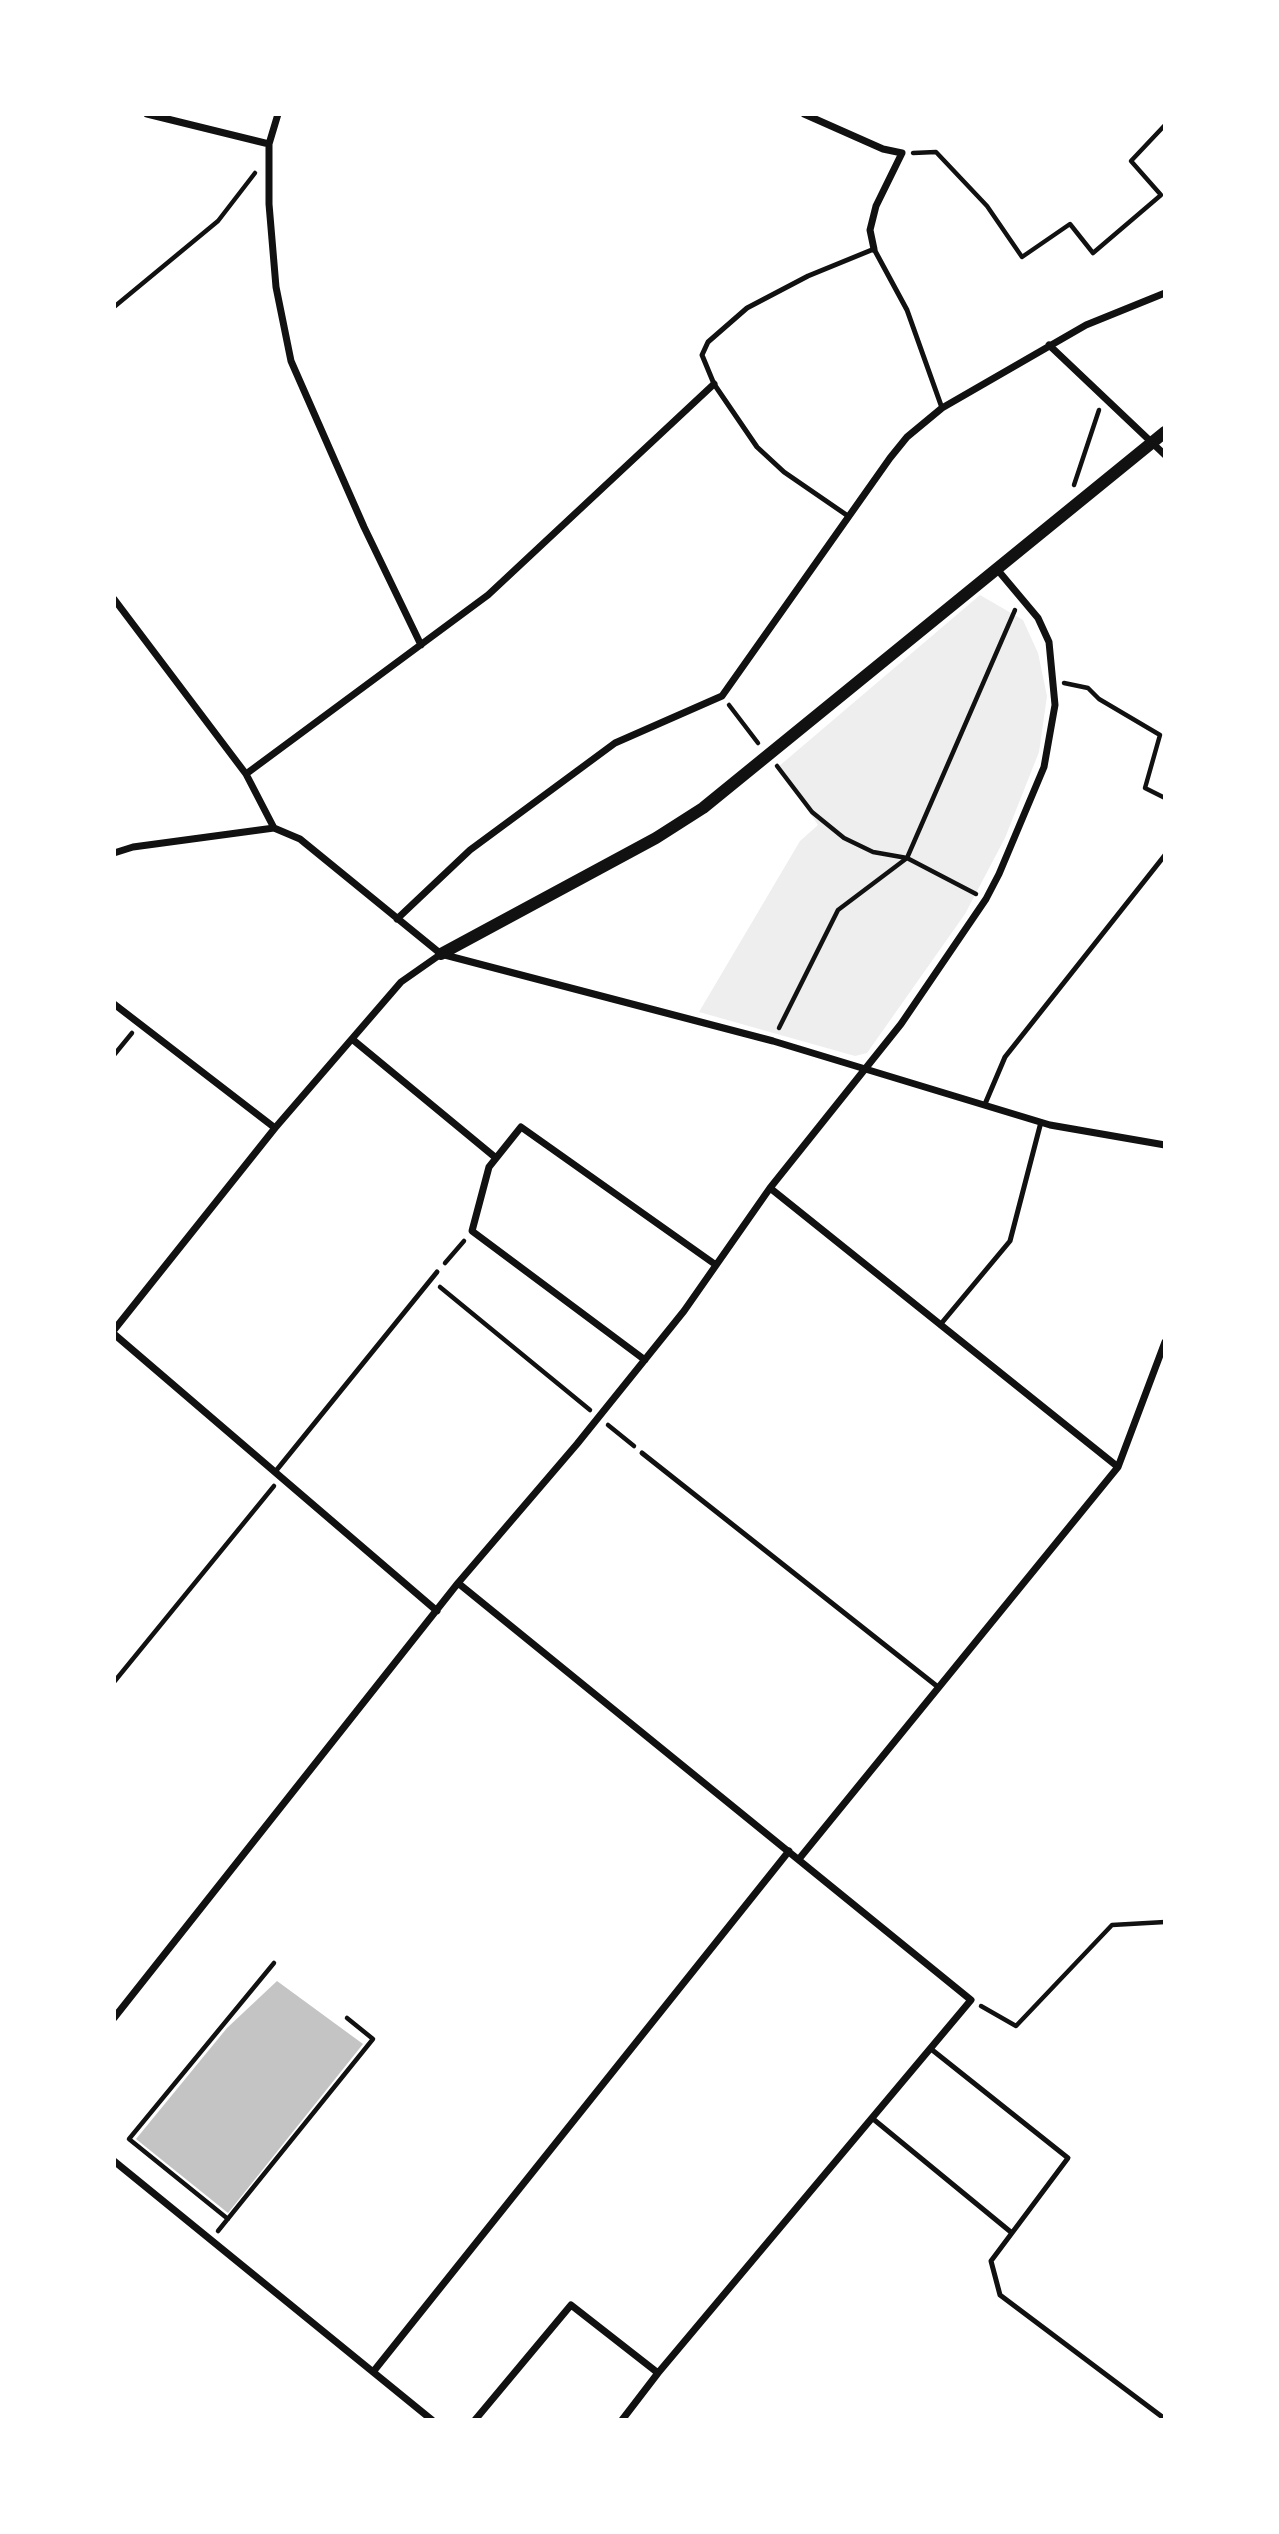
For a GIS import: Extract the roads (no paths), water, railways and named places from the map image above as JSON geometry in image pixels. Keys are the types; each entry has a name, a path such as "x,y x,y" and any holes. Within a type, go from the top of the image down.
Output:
{"street":[{"path":"147,114 269,144"},
{"path":"278,114 269,144 270,204 276,287 291,361 364,527 421,645"},
{"path":"804,114 883,149 902,153 876,206 870,230 874,249"},
{"path":"397,919 470,850 615,743 722,696 907,437 942,408 1086,325 1165,293"},
{"path":"1049,345 1165,455"},
{"path":"246,774 488,595 714,384"},
{"path":"438,1611 114,1332 275,1128 401,982 442,954 656,838 703,808 1165,432"},
{"path":"114,2018 458,1583 645,1360 770,1188 866,1070 951,953 986,899 1044,767 1053,725 1055,682 1049,642 1038,618 996,568"},
{"path":"114,599 246,774 274,828"},
{"path":"114,853 132,847 274,828 300,839 442,954 773,1041 1041,1122 1165,1145"},
{"path":"114,1004 275,1128"},
{"path":"352,1039 496,1158"},
{"path":"645,1360 472,1231 489,1167 522,1128 716,1265"},
{"path":"770,1188 1118,1467"},
{"path":"799,1859 1118,1467 1165,1342"},
{"path":"458,1583 971,2000 658,2373 622,2420"},
{"path":"373,2372 789,1851"},
{"path":"114,2161 430,2420"},
{"path":"475,2420 571,2305 658,2373"}],"lane":[{"path":"848,516 785,472 757,447 714,384 702,355 708,342 747,308 808,276 874,249 907,310 942,408"},
{"path":"985,1104 1004,1057 1165,855"},
{"path":"940,1325 1010,1241 1041,1122"},
{"path":"278,1474 437,1272"},
{"path":"642,1453 938,1687"},
{"path":"931,2049 1068,2158 990,2261 1000,2295 1165,2419"},
{"path":"872,2118 1012,2233"}]}
